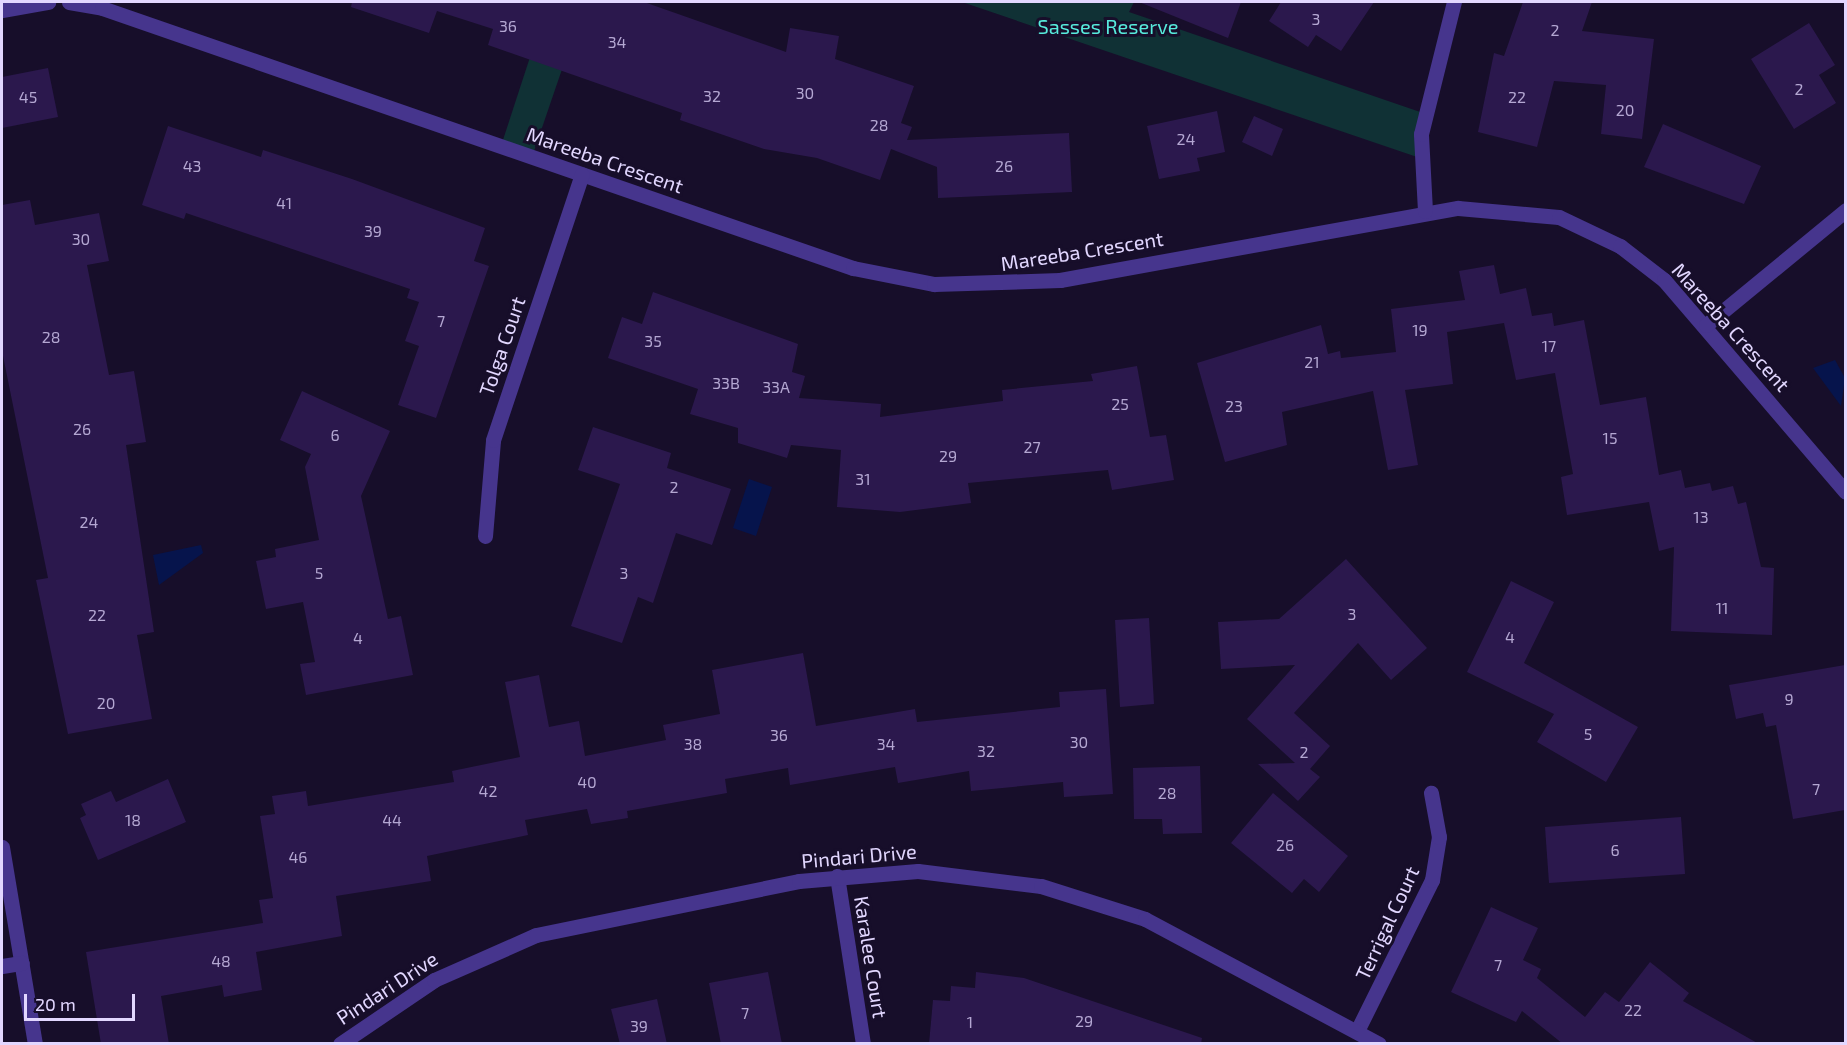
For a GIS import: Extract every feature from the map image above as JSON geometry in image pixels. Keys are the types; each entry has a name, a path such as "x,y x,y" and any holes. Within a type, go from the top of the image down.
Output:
{"street":[{"path":"2,10 48,2"},
{"name":"Mareeba Crescent","path":"69,2 102,8 854,268 968,286 1060,279 1425,211 1514,209 1578,225 1641,261 1706,325 1845,492"},
{"path":"1425,211 1421,134 1454,2"},
{"name":"Tolga Court","path":"485,536 493,440 582,174"},
{"path":"1706,325 1845,210"},
{"name":"Terrigal Court","path":"1357,1031 1432,880 1439,837 1431,793"},
{"path":"2,847 34,1044"},
{"name":"Pindari Drive","path":"340,1044 434,980 536,935 837,876 947,872 1079,896 1174,932 1379,1044"},
{"name":"Karalee Court","path":"837,876 863,1044"},
{"path":"2,966 22,963"}],"green space":[{"path":"548,2 585,2 532,157 501,146"},
{"name":"Sasses Reserve","path":"962,2 1134,2 1129,12 1426,114 1420,158"}],"shaded area":[{"path":"1835,360 1845,378 1841,406 1813,368"},
{"path":"749,479 772,487 756,536 733,528"},
{"path":"201,545 203,553 159,585 153,555"}],"building":[{"path":"352,2 644,2 786,52 790,28 839,36 835,59 914,86 901,123 912,127 907,140 1069,133 1072,192 938,198 937,167 891,149 880,180 817,158 764,149 680,120 682,113 488,45 493,29 437,11 429,33 351,7"},
{"path":"1139,2 1241,2 1228,38"},
{"path":"1281,2 1374,2 1341,51 1316,35 1308,47 1269,21"},
{"path":"1523,2 1592,2 1582,31 1654,39 1642,139 1601,134 1606,85 1554,81 1537,147 1478,132 1494,53 1504,56"},
{"path":"1809,23 1835,65 1819,75 1836,103 1794,129 1751,59"},
{"path":"48,68 58,117 2,128 2,77"},
{"path":"1217,111 1225,152 1197,158 1200,171 1159,179 1147,126"},
{"path":"1254,116 1283,129 1272,156 1242,142"},
{"path":"1663,124 1761,166 1744,204 1644,167"},
{"path":"168,126 261,157 263,150 352,179 485,228 474,261 489,266 436,418 398,405 419,346 405,341 419,302 407,298 410,289 186,213 184,219 142,205"},
{"path":"30,200 35,225 99,213 109,261 87,265 109,375 134,371 146,442 126,445 154,632 137,635 152,719 68,734 36,580 48,578 2,351 2,205"},
{"path":"1494,265 1500,294 1526,288 1532,316 1552,313 1554,326 1584,320 1600,405 1646,397 1659,475 1681,470 1685,488 1710,483 1712,491 1733,486 1738,504 1746,502 1761,567 1774,568 1772,635 1671,631 1674,547 1659,551 1649,502 1567,515 1561,477 1573,474 1555,373 1516,380 1504,323 1447,332 1453,384 1405,390 1418,465 1388,470 1373,391 1282,412 1287,445 1225,462 1197,363 1321,325 1328,354 1340,351 1341,358 1396,352 1391,309 1465,300 1459,271"},
{"path":"653,292 798,344 792,372 805,376 799,398 881,404 880,417 1003,401 1002,390 1093,381 1091,374 1137,366 1150,437 1166,435 1174,480 1112,490 1108,470 968,483 971,503 900,512 837,507 841,450 791,445 787,458 738,443 738,428 690,414 698,389 608,358 622,317 642,324"},
{"path":"302,391 390,431 361,496 388,619 401,616 413,675 306,695 300,664 315,662 303,602 266,609 256,561 276,557 275,549 319,540 305,467 311,454 280,440"},
{"path":"593,427 671,453 667,468 731,489 712,545 676,533 653,603 638,597 622,643 571,626 620,484 578,470"},
{"path":"1346,559 1427,648 1391,680 1358,643 1294,713 1330,746 1310,769 1320,777 1298,801 1258,764 1295,763 1247,719 1295,665 1221,669 1218,622 1279,619"},
{"path":"1511,581 1554,602 1524,663 1638,727 1606,782 1537,742 1554,714 1467,672"},
{"path":"1149,618 1154,704 1120,707 1115,620"},
{"path":"803,653 816,726 915,709 917,722 1060,707 1059,692 1106,689 1113,794 1064,797 1063,782 971,791 969,771 898,783 895,767 790,785 788,768 725,779 727,793 627,811 628,818 591,824 587,809 525,820 528,835 427,856 431,881 336,896 342,936 256,952 262,990 224,997 222,985 161,996 169,1044 101,1044 86,952 263,923 259,900 273,898 260,816 275,814 272,796 306,791 308,806 454,782 452,771 520,757 505,682 539,675 549,727 579,721 585,756 666,740 663,725 720,714 712,670"},
{"path":"1845,665 1845,810 1793,819 1776,725 1766,727 1763,713 1736,719 1729,685"},
{"path":"1200,766 1202,833 1163,834 1162,819 1134,819 1133,768"},
{"path":"168,779 186,822 98,860 80,818 86,815 81,804 111,791 116,802"},
{"path":"1273,793 1348,856 1319,892 1304,879 1292,893 1231,843"},
{"path":"1681,817 1685,874 1549,883 1545,827"},
{"path":"1491,907 1538,928 1523,960 1541,969 1537,978 1585,1017 1605,992 1619,1002 1650,962 1689,993 1683,1001 1759,1044 1563,1044 1522,1011 1516,1022 1451,992"},
{"path":"768,972 782,1044 721,1044 709,983"},
{"path":"976,972 1024,978 1202,1038 1201,1044 929,1044 933,1000 950,1001 951,986 975,988"},
{"path":"657,999 667,1044 620,1044 611,1009"}]}
